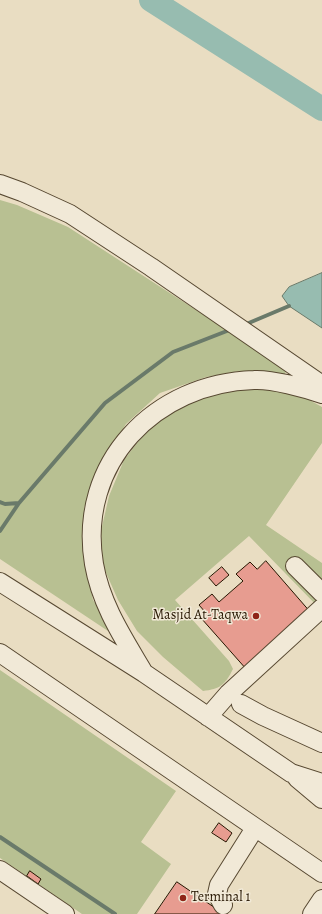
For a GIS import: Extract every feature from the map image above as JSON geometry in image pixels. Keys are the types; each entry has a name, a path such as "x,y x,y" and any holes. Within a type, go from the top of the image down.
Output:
{"street":[{"path":"0,184 22,192 70,214 199,300 322,385"},
{"path":"144,673 117,627 102,597 94,564 92,527 98,496 109,463 129,435 156,411 182,397 217,384 256,379 322,394"},
{"path":"295,566 322,592"},
{"path":"0,582 144,673 291,773 322,800"},
{"path":"208,717 228,694 322,608"},
{"path":"0,653 322,874"},
{"path":"241,704 322,743"},
{"path":"291,773 322,783"},
{"path":"223,904 217,894 219,885 255,828"},
{"path":"0,870 65,914"},
{"path":"312,914 322,899"}],"green space":[{"path":"0,200 17,205 68,227 287,369 284,376 266,372 239,371 206,377 160,393 126,424 100,465 84,508 83,554 93,600 112,628 108,631 0,559"},
{"path":"258,386 304,397 322,407 322,443 266,525 322,563 322,611 249,536 175,600 229,661 233,669 221,685 214,689 203,691 163,657 137,631 118,600 103,566 101,531 109,496 124,460 144,434 175,407 217,393"},
{"path":"0,670 176,791 141,842 171,864 137,914 82,914 0,858"}],"water":[{"path":"322,273 322,328 289,306 282,296 289,287"}],"building":[{"name":"Masjid At-Taqwa","path":"266,561 312,614 247,670 201,618 206,613 199,605 212,594 219,602 243,581 236,574 250,562 257,569"},
{"path":"222,567 229,575 216,586 209,578"},
{"path":"219,823 232,833 226,842 212,833"},
{"path":"30,871 41,879 38,884 27,876"},
{"name":"Terminal 1","path":"177,882 224,914 155,914"}],"waterway":[{"path":"151,0 322,109"},
{"path":"244,325 289,306"},
{"path":"0,531 19,503 105,403 173,352 232,329"},
{"path":"0,502 5,504 19,503"},
{"path":"0,837 115,914"}],"place":[{"name":"Masjid At-Taqwa","path":"256,616"},
{"name":"Terminal 1","path":"183,898"}]}
